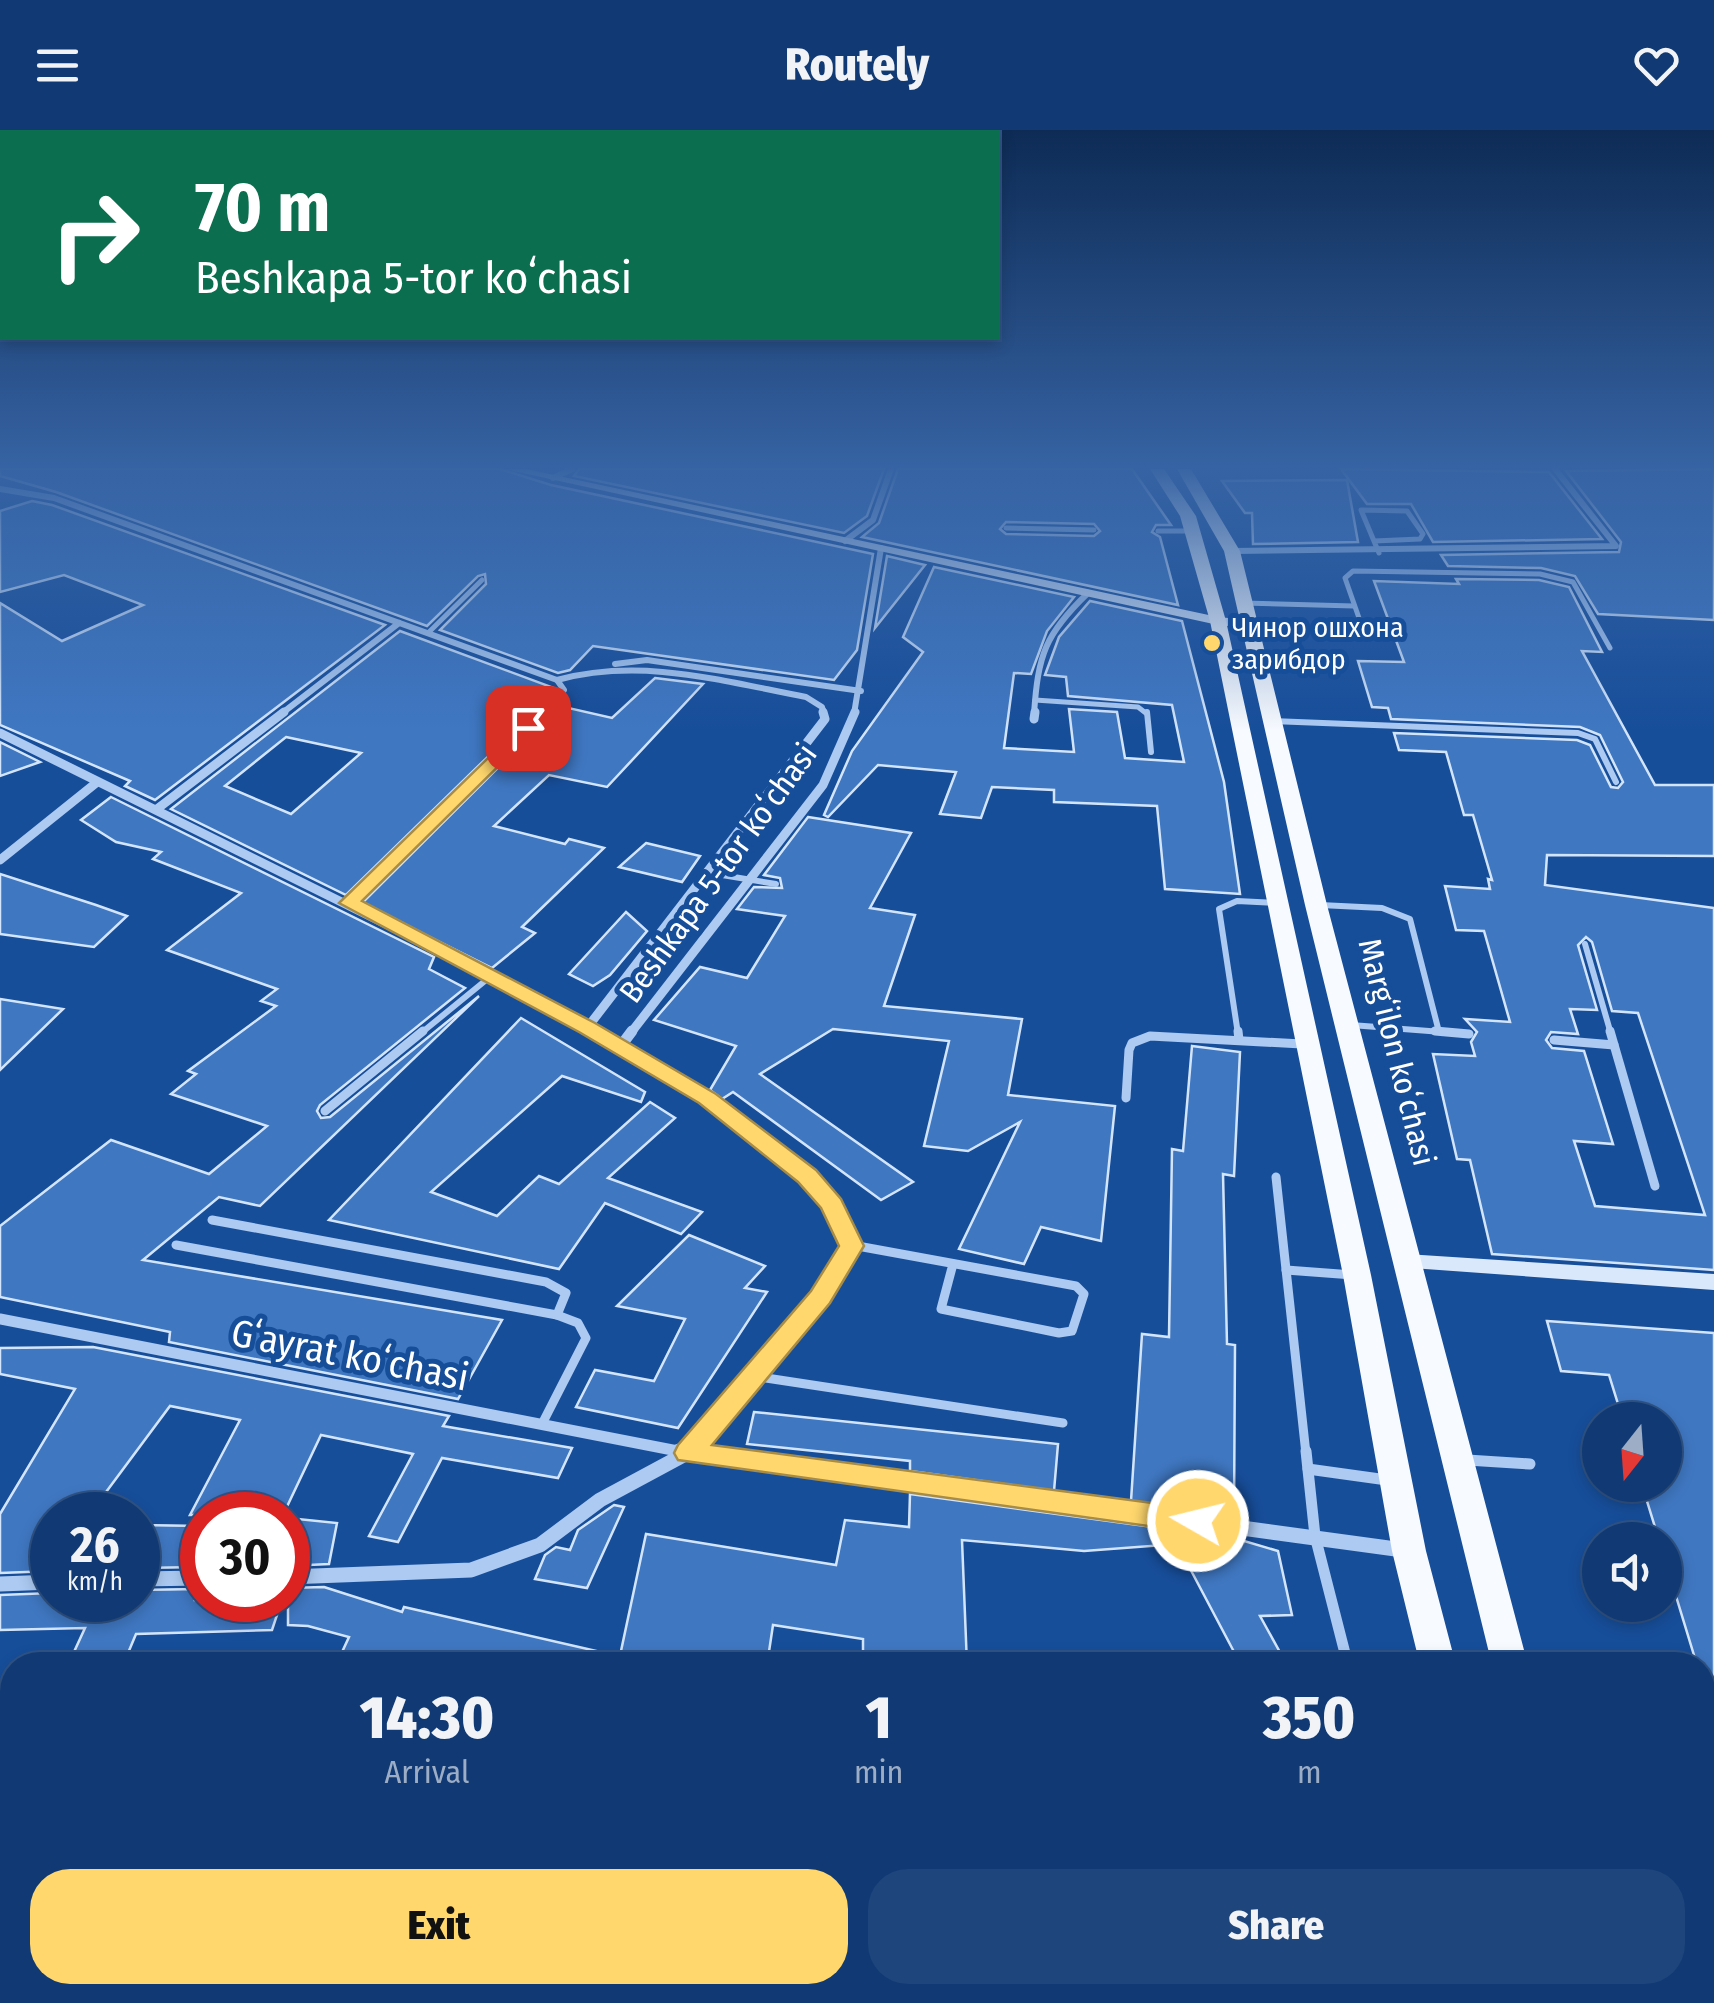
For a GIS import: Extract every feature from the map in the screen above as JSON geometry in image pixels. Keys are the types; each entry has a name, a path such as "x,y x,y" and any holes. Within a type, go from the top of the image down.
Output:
{"main road":[{"path":"920,556 1218,621 1246,613"},
{"path":"1198,556 1218,621 1357,1276 1409,1551 1435,1652"},
{"name":"Margʻilon koʻchasi","path":"1233,556 1316,905 1507,1652"},
{"path":"1406,1262 1714,1282"}],"street":[{"path":"214,556 557,680 564,690 350,903"},
{"name":"Beshkapa 5-tor koʻchasi","path":"620,1047 823,785 848,734 861,691 880,556"},
{"path":"1034,719 1042,643 1056,622 1088,593"},
{"path":"157,810 399,623"},
{"path":"557,680 647,660 861,691"},
{"path":"587,1028 817,735 825,719 822,707 806,697 608,666"},
{"name":"Beshkapa 5-tor koʻchasi","path":"0,733 350,903 587,1028 708,1098 807,1176 832,1204 852,1246"},
{"path":"0,860 96,782"},
{"path":"310,1576 471,1570 540,1545 600,1500 689,1453 821,1297 852,1246"},
{"name":"Gʻayrat koʻchasi","path":"0,1319 689,1453 1409,1551"},
{"path":"0,1584 30,1583"}],"lane":[{"path":"1366,638 1345,578 1360,569 1551,574 1573,582 1610,648"},
{"path":"428,633 482,580"},
{"path":"1246,613 1354,606"},
{"path":"1036,700 1138,706 1147,711 1151,752"},
{"path":"1272,721 1578,733 1594,739 1616,782"},
{"path":"710,873 776,884"},
{"path":"1239,1040 1219,909 1238,902 1277,903"},
{"path":"1316,905 1382,908 1410,919 1440,1032"},
{"path":"1585,944 1655,1186"},
{"path":"325,1111 491,976"},
{"path":"1346,1025 1469,1034"},
{"path":"1126,1098 1132,1043 1162,1035 1306,1044"},
{"path":"1554,1040 1614,1045"},
{"path":"1276,1177 1315,1536 1345,1652"},
{"path":"212,1220 546,1282 566,1293 557,1315"},
{"path":"176,1244 557,1315 578,1324 586,1338 542,1424"},
{"path":"852,1246 952,1264 1082,1290 1072,1332 1060,1334 941,1309 952,1264"},
{"path":"1286,1270 1357,1276"},
{"path":"753,1376 1064,1423"},
{"path":"1457,1460 1530,1464"},
{"path":"1308,1469 1396,1482"}],"building":[{"path":"0,556 195,556 385,625 155,800 125,786 130,781 0,725 0,603 62,641 143,605 64,575 0,592"},
{"path":"234,556 873,556 857,650 834,680 593,646 570,670 558,673 440,630 486,584 485,574 478,576 427,626"},
{"path":"887,556 925,565 875,628"},
{"path":"952,556 1165,556 1178,605"},
{"path":"1442,556 1714,556 1714,620 1598,614 1575,576 1541,568 1448,566"},
{"path":"934,567 1074,597 1047,631 1031,674 1014,673 1004,748 1074,752 1069,709 1117,712 1125,758 1184,762 1172,705 1068,696 1066,677 1045,675 1059,637 1090,601 1182,621 1224,782 1240,894 1165,889 1157,806 1054,802 1054,790 992,787 981,818 940,814 956,772 878,765 828,817 824,815 852,751 923,652 903,637"},
{"path":"1456,579 1539,580 1569,587 1602,652 1582,651 1655,785 1714,785 1714,856 1547,855 1545,885 1714,908 1714,1270 1492,1254 1470,1160 1457,1159 1433,1054 1475,1056 1471,1042 1477,1032 1465,1019 1510,1022 1484,931 1456,930 1445,886 1490,889 1488,879 1492,880 1473,815 1464,815 1446,752 1399,750 1394,733 1577,740 1590,745 1611,787 1618,788 1623,782 1600,735 1580,727 1391,719 1388,708 1372,707 1358,661 1404,662 1374,581 1459,584","holes":["1586,937 1592,942 1612,1011 1638,1013 1705,1215 1595,1206 1574,1141 1613,1144 1584,1051 1552,1048 1546,1040 1551,1032 1578,1034 1570,1009 1597,1010 1578,945"]},
{"path":"400,631 554,688 346,895 171,809","holes":["286,737 361,753 291,814 225,786"]},
{"path":"655,678 703,684 607,787 549,775 494,826 565,844 569,839 604,848 522,927 535,933 492,968 362,903 560,706 612,718"},
{"path":"0,742 40,762 0,776"},
{"path":"111,797 434,957 429,969 465,988 320,1105 317,1111 321,1118 330,1117 479,996 260,1206 219,1197 143,1260 502,1320 458,1399 169,1342 170,1332 0,1297 0,1226 111,1140 209,1174 267,1126 171,1094 196,1074 188,1071 276,1006 261,1001 277,989 167,950 241,893 153,859 161,852 116,842 81,820"},
{"path":"808,817 911,833 870,908 915,915 884,1006 1022,1019 1008,1095 1115,1106 1101,1241 1041,1227 1024,1264 959,1249 1020,1122 968,1151 924,1146 949,1041 833,1029 760,1074 913,1182 881,1200 733,1092 722,1099 710,1090 736,1046 654,1020 700,967 747,978 785,916 737,909 754,887 782,888 780,878 764,875"},
{"path":"646,843 700,856 682,882 619,867"},
{"path":"0,874 127,916 94,947 0,934"},
{"path":"626,912 647,931 610,975 593,986 569,974"},
{"path":"0,999 63,1009 0,1070"},
{"path":"521,1018 645,1092 641,1102 562,1076 431,1192 497,1216 539,1176 559,1184 650,1102 675,1118 608,1178 702,1212 681,1234 605,1203 559,1269 329,1220"},
{"path":"1192,1046 1240,1052 1234,1176 1223,1174 1227,1344 1235,1345 1234,1516 1131,1501 1142,1334 1169,1337 1172,1149 1183,1151"},
{"path":"689,1235 765,1266 745,1288 767,1292 678,1428 576,1407 595,1370 654,1381 685,1319 617,1306"},
{"path":"1547,1321 1714,1333 1714,1652 1693,1652 1682,1616 1682,1522 1653,1522 1647,1502 1682,1502 1682,1402 1617,1402 1609,1375 1561,1371"},
{"path":"93,1347 449,1416 443,1426 572,1448 558,1478 442,1458 398,1542 369,1536 413,1454 321,1435 294,1492 202,1492 240,1420 170,1406 106,1492 30,1492 30,1572 0,1573 0,1514 75,1389 0,1374 0,1348"},
{"path":"754,1412 1058,1444 1054,1491 910,1471 910,1461 747,1444"},
{"path":"910,1494 1234,1538 1278,1551 1292,1615 1260,1616 1280,1652 1234,1652 1177,1544 1084,1551 962,1540 966,1652 863,1652 863,1639 773,1625 769,1652 621,1652 646,1534 836,1565 845,1520 909,1527"},
{"path":"614,1505 624,1507 587,1588 535,1579 545,1555 556,1547 570,1550 578,1530"},
{"path":"310,1520 337,1523 329,1564 310,1565"},
{"path":"160,1525 180,1526 180,1567 160,1568"},
{"path":"310,1587 324,1587 402,1612 404,1607 601,1652 342,1652 349,1637 288,1625 310,1622"},
{"path":"180,1589 180,1622 275,1622 272,1630 136,1634 128,1652 74,1652 85,1628 0,1630 0,1595 30,1594 30,1622 160,1622 160,1590"}],"place":[{"name":"Чинор ошхона зарибдор","path":"1212,643"}],"route":[{"path":"528,728 350,903 587,1028 708,1098 807,1176 832,1204 852,1246 821,1297 689,1453 1198,1521"}]}
